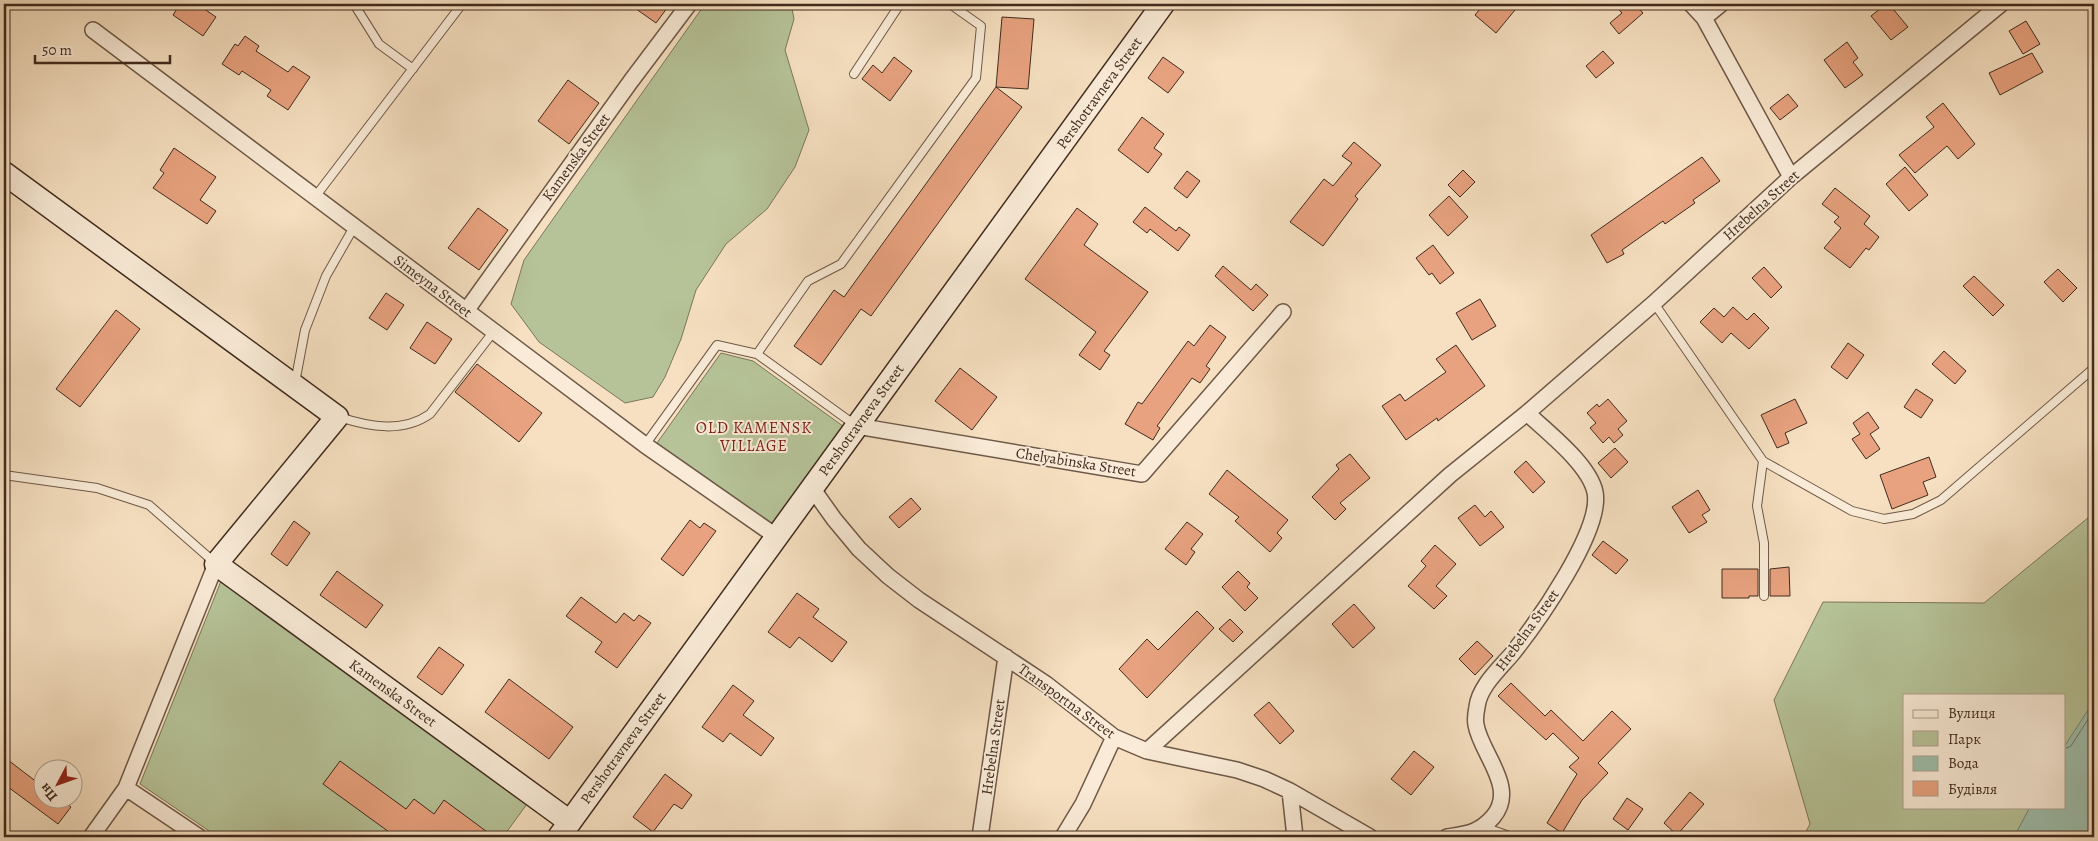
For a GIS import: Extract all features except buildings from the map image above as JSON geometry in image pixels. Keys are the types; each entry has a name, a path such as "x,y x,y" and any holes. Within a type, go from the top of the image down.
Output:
{"street":[{"name":"Kamenska Street","path":"466,311 688,4"},
{"name":"Pershotravneva Street","path":"564,830 1163,4"},
{"path":"1691,4 1704,18 1791,177"},
{"path":"1704,18 1721,4"},
{"name":"Hrebelna Street","path":"1147,751 1450,475 1527,413 1654,303 1791,177 2001,4"},
{"name":"Simeyna Street","path":"93,30 645,445 777,537"},
{"path":"4,173 338,417 216,564 126,788 91,837"},
{"name":"Chelyabinska Street","path":"857,426 1142,474 1283,312"},
{"name":"Hrebelna Street","path":"1484,827 1496,814 1502,798 1498,777 1476,726 1477,704 1485,687 1542,615 1565,578 1589,528 1596,508 1595,492 1589,476 1572,456 1527,413"},
{"name":"Transportna Street","path":"812,488 859,549 888,576 919,600 1046,684 1114,737 1147,751 1237,770 1264,779 1290,790 1370,837"},
{"name":"Kamenska Street","path":"216,564 564,830"},
{"name":"Hrebelna Street","path":"980,837 1006,657"},
{"path":"1063,837 1083,804 1114,737"},
{"path":"126,788 199,837"},
{"path":"1290,790 1295,837"},
{"path":"1447,837 1466,834 1484,827"}],"lane":[{"path":"354,4 379,44 413,69"},
{"path":"315,198 462,4"},
{"path":"854,74 900,4"},
{"path":"757,354 808,281 841,264 976,78 981,26 950,4"},
{"path":"294,385 305,330 326,276 354,227"},
{"path":"1654,303 1763,461 1852,511 1884,520 1913,514 1941,500 2094,368"},
{"path":"338,417 368,426 405,426 419,422 430,414 494,331"},
{"path":"645,445 717,345 757,354 857,426"},
{"path":"1763,461 1757,506 1764,542 1764,596"},
{"path":"4,475 97,488 149,505 216,564"},
{"path":"1484,827 1512,837"},
{"path":"4,834 8,837"}],"green space":[{"path":"705,4 791,4 794,19 785,50 809,130 795,167 767,209 726,244 696,290 681,339 665,377 653,397 625,403 539,342 511,304 524,260"},
{"path":"721,353 753,361 847,429 776,526 657,443"},
{"path":"2094,513 2094,837 1803,837 1810,824 1774,700 1823,602 1984,603"},
{"path":"221,581 527,804 503,837 218,837 140,784"}],"water":[{"path":"2094,701 2094,837 2014,837 2029,808 2066,808 2066,744"}],"district":[{"name":"OLD KAMENSK VILLAGE","path":"754,436"}]}
